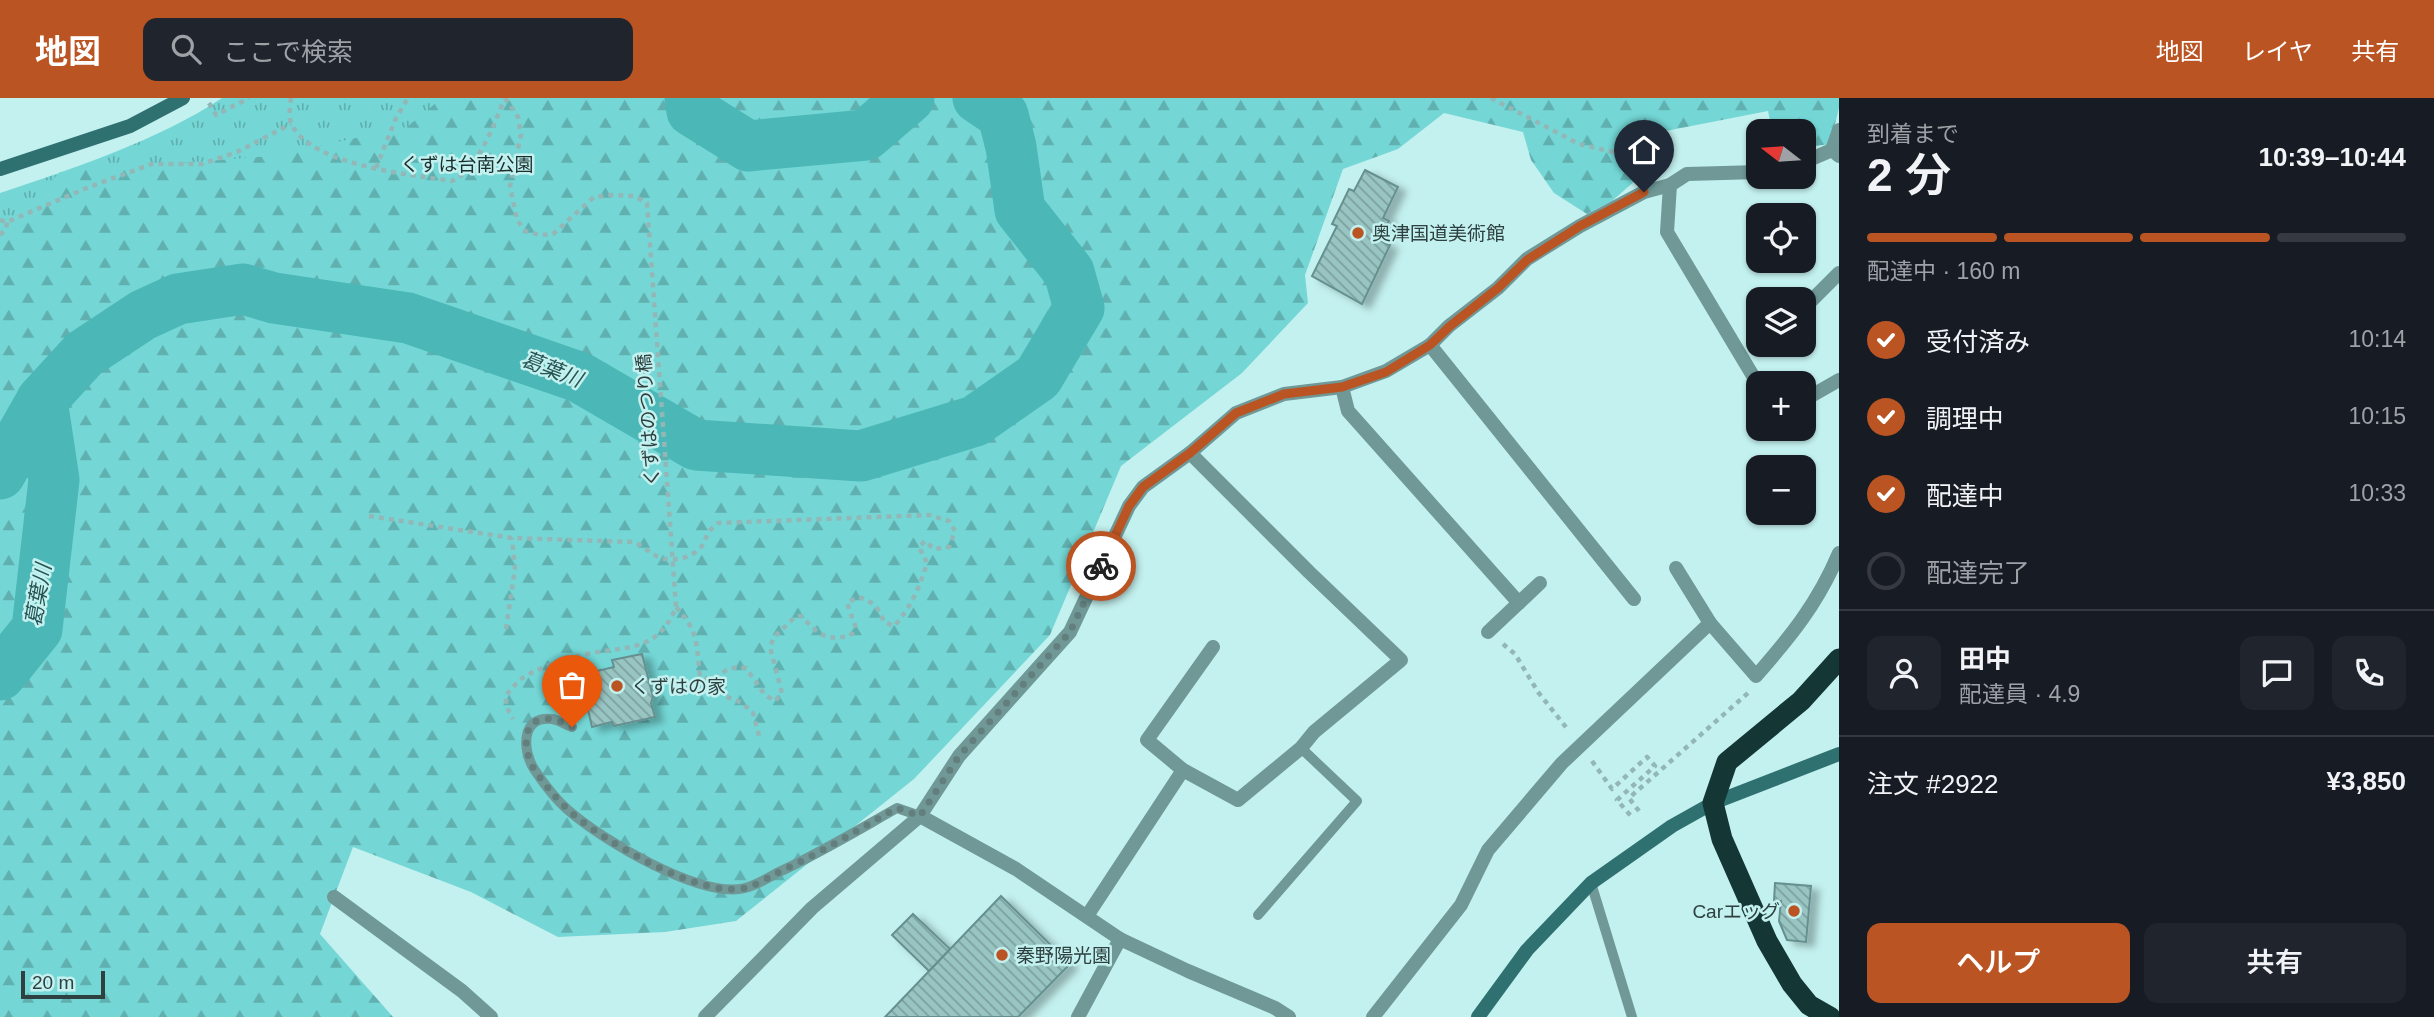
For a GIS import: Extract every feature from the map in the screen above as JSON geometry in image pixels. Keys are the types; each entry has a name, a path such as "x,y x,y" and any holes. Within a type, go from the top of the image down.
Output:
{"highway":[{"path":"1830,1017 1803,998 1791,984 1773,952 1722,839 1713,803 1727,762 1801,701 1839,659"}],"main road":[{"path":"0,169 130,126 183,98"},
{"path":"1478,1017 1527,950 1591,883 1672,826 1713,803 1839,754"}],"street":[{"path":"1816,159 1835,153 1839,130"},
{"path":"705,1017 812,908 920,816 959,756 1070,632 1129,506 1143,487 1190,453 1236,413 1284,394 1342,387 1386,372 1430,345 1527,260 1580,226 1644,192 1670,185 1687,174 1746,172"},
{"path":"1670,185 1667,232 1750,371"},
{"path":"1816,296 1839,272"},
{"path":"1430,345 1634,599"},
{"path":"1816,393 1839,380"},
{"path":"1342,387 1348,411 1519,603"},
{"path":"1190,453 1308,572 1401,660 1238,800 1183,770 1147,740 1213,647"},
{"path":"1676,568 1710,623 1756,676 1795,632 1826,584 1839,553"},
{"path":"1488,632 1540,583"},
{"path":"1373,1017 1461,905 1488,850 1562,763 1710,623"},
{"path":"1087,916 1183,770"},
{"path":"920,816 1016,869 1120,939 1275,1007 1289,1017"},
{"path":"334,897 462,991 491,1017"},
{"path":"1078,1017 1120,939"}],"lane":[{"path":"572,727 552,719 538,721 528,730 524,746 530,762 547,789 598,833 628,851 694,881 724,890 746,888 768,878 897,808 920,816"},
{"path":"1258,915 1357,802 1301,748"},
{"path":"1591,883 1632,1017"}],"path":[{"path":"209,103 216,115 250,98"},
{"path":"291,98 291,124 320,152 376,169 452,181 469,169 496,123 504,98"},
{"path":"376,169 396,118 408,98"},
{"name":"くずはのつり橋","path":"504,98 518,117 521,135 510,186 517,220 525,230 540,235 553,234 594,197 634,196 647,203 676,607"},
{"path":"1491,98 1579,144 1664,165 1670,185"},
{"path":"0,220 7,222 152,164 202,164 237,152 291,124"},
{"path":"0,235 6,229 7,222"},
{"path":"369,516 512,538 633,542 641,544 648,552 664,560 684,558 701,548 708,530 718,523 929,515 949,521 955,531 949,547 934,549 925,541 919,547 927,564 921,584 902,618 894,626 884,622 871,600 858,597 847,603 856,628 850,636 826,638 817,634 801,616 794,617 774,637 770,647 782,692 775,701 765,695 746,668 734,666 713,681"},
{"path":"506,629 515,568 512,538"},
{"path":"528,730 511,716 506,706 506,695 522,678 581,655 636,646 653,640 669,625 676,607 690,622 695,633 700,676 713,681 725,696 742,703 753,713 759,736"},
{"path":"1488,632 1515,654 1538,692 1612,789 1647,757 1655,766 1617,800 1631,816"},
{"path":"1639,811 1629,799 1754,688 1756,676"}],"green space":[{"name":"くずは台南公園","path":"222,98 555,98 0,268 0,193 143,140"},
{"path":"442,98 1839,98 1830,144 1816,146 1816,119 1770,119 1768,111 1630,138 1636,180 1612,201 1587,214 1554,193 1531,160 1523,132 1444,113 1398,149 1343,169 1305,275 1308,303 1242,373 1121,466 1050,635 914,779 736,921 665,932 558,937 471,892 353,847 320,934 393,1017 0,1017 0,233 60,172 272,156 407,127"}],"building":[{"name":"奥津国道美術館","path":"1365,170 1398,187 1383,218 1389,221 1379,240 1390,245 1362,304 1312,276 1337,226 1332,224 1349,189 1354,191"},
{"name":"くずはの家","path":"642,654 655,717 614,726 612,722 592,727 580,675 614,667 612,660"},
{"name":"Carエッグ","path":"1775,883 1811,886 1806,942 1787,940 1779,921 1781,901 1774,901"},
{"name":"秦野陽光園","path":"1001,896 1070,964 1018,1017 885,1017"},
{"path":"913,914 950,949 929,971 892,935"}],"waterway":[{"name":"葛葉川","path":"690,98 692,111 748,146 866,135 909,98"},
{"name":"葛葉川","path":"0,675 37,629 54,480 42,400 84,354 143,315 178,299 243,289 274,298 408,318 579,377 696,445 861,456 975,421 1038,377 1079,308 1069,272 1020,210 1011,147 1003,115 978,98"},
{"path":"0,474 42,400"}],"way so far":[{"path":"572,727 552,719 538,721 528,730 524,746 530,762 547,789 569,810 598,833 661,867 724,890 746,888 897,808 920,816 959,756 1070,632 1101,566"}],"place":[{"name":"奥津国道美術館","path":"1358,233"},
{"name":"くずはの家","path":"617,686"},
{"name":"Carエッグ","path":"1794,911"},
{"name":"秦野陽光園","path":"1002,955"}],"route":[{"path":"1101,566 1129,506 1143,487 1190,453 1236,413 1284,394 1342,387 1386,372 1430,345 1527,260 1580,226 1644,192"}]}
